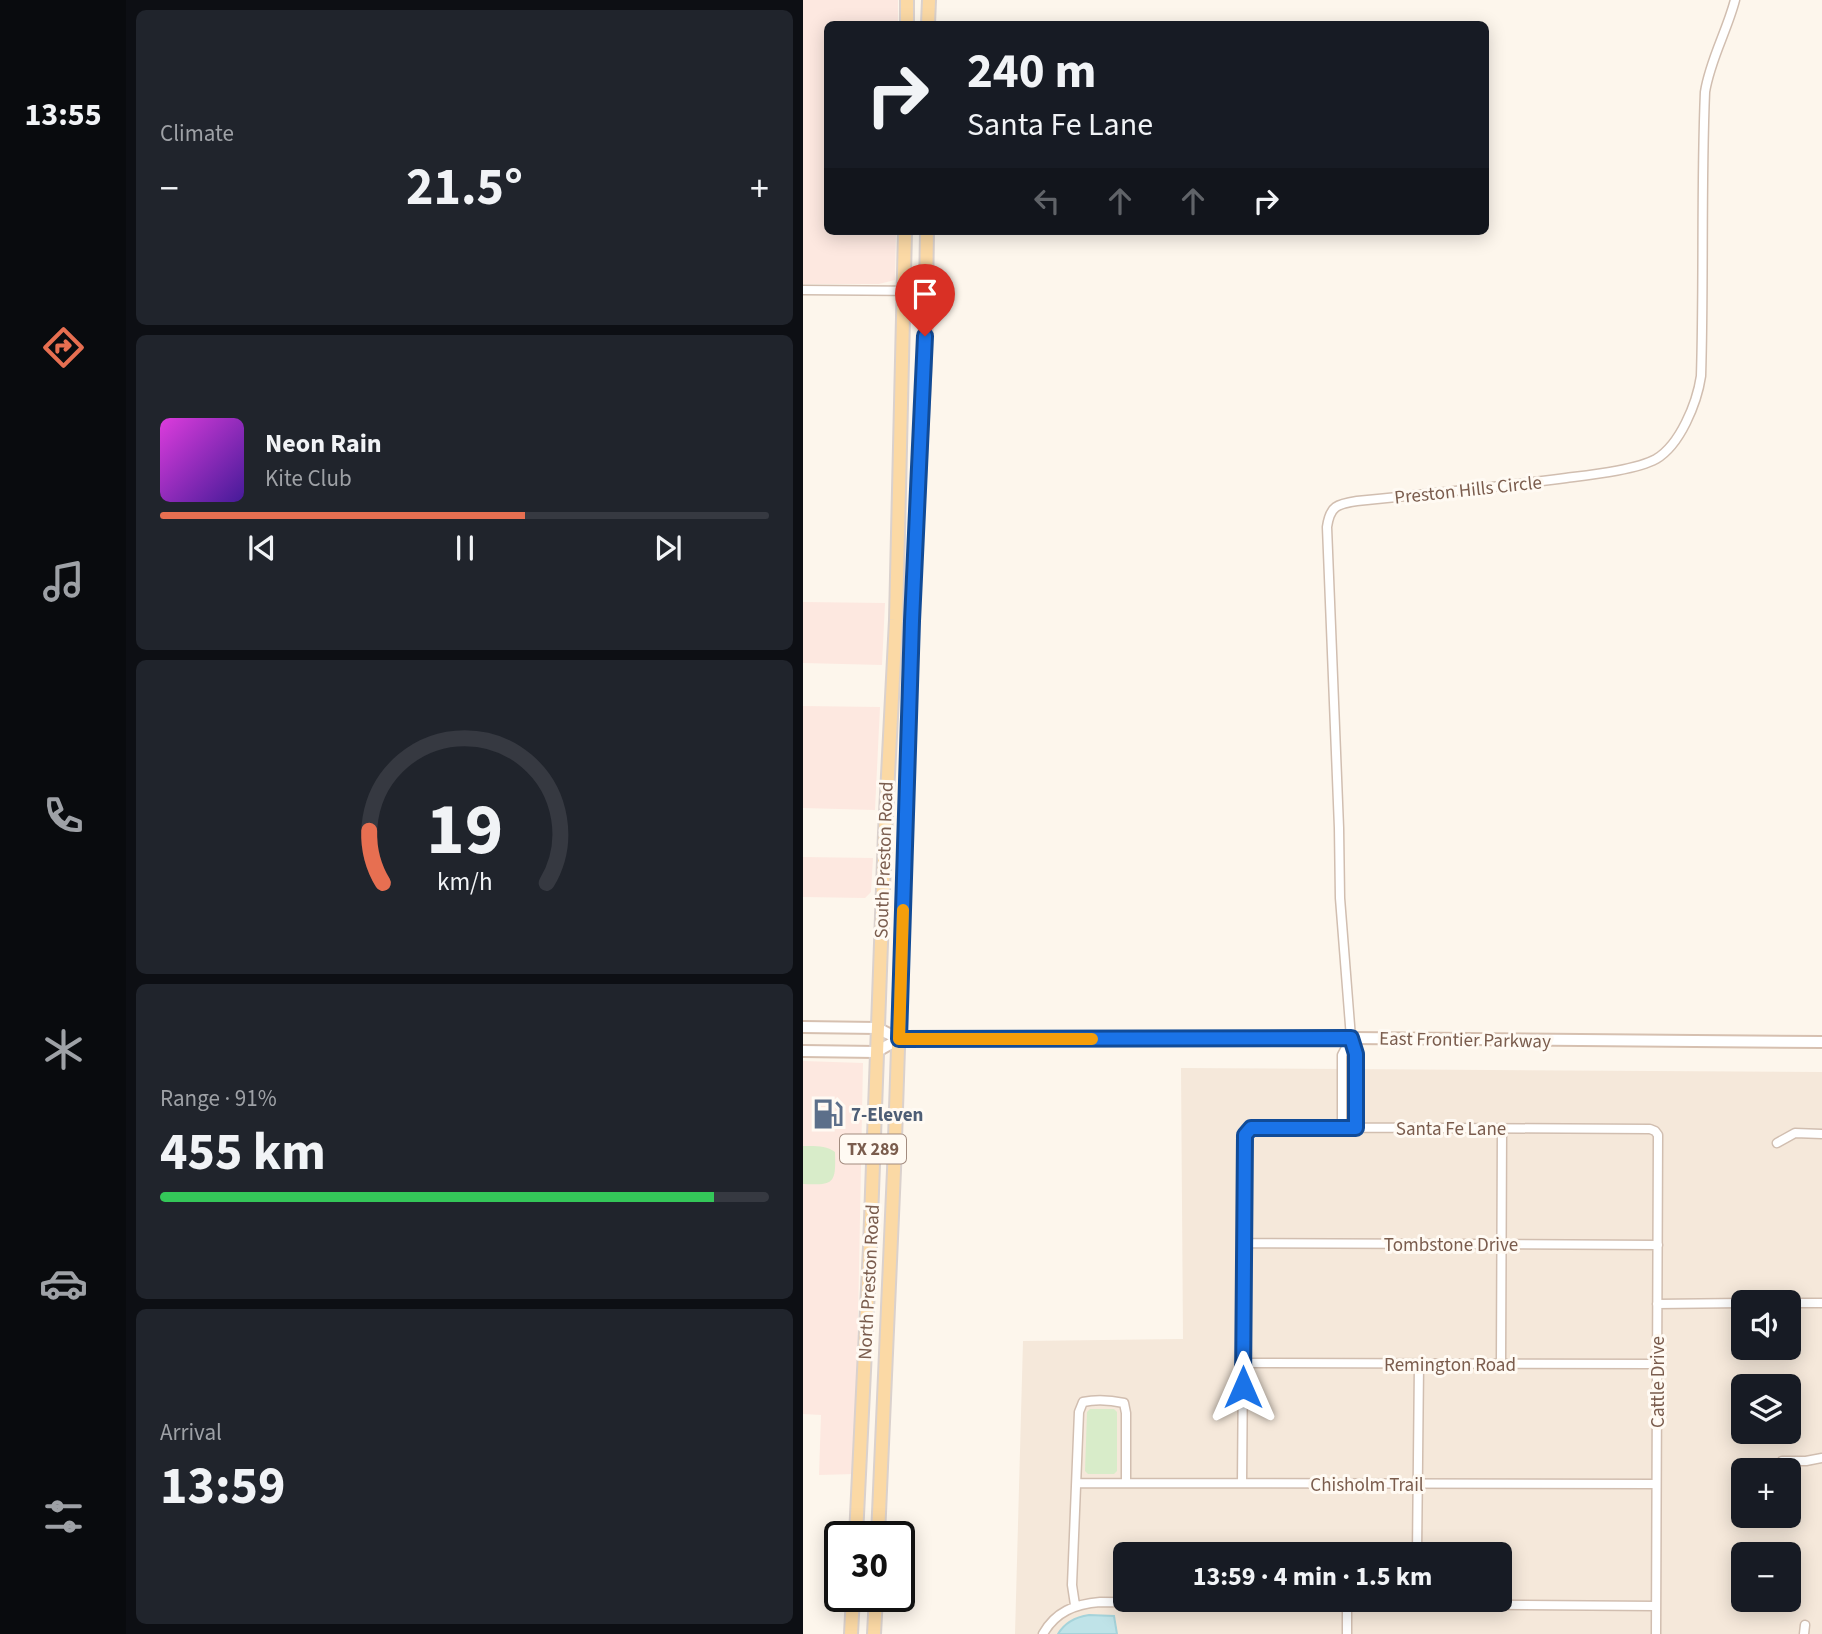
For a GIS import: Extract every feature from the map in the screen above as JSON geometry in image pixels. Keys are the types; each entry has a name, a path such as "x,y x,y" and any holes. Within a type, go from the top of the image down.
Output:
{"main road":[{"path":"907,0 907,21"},
{"path":"928,21 929,0"},
{"name":"South Preston Road","path":"877,1028 896,620 905,235"},
{"name":"South Preston Road","path":"899,1039 927,235"},
{"name":"North Preston Road","path":"857,1521 877,1028"},
{"name":"North Preston Road","path":"879,1521 899,1039"},
{"path":"867,1319 888,1320"},
{"path":"851,1634 852,1612"},
{"path":"874,1634 875,1612"}],"street":[{"name":"Preston Hills Circle","path":"1351,1038 1340,898 1327,527 1329,515 1343,503 1489,488 1641,465 1662,455 1671,445 1684,426 1699,388 1705,92 1708,74 1735,0"},
{"path":"803,290 926,291"},
{"path":"803,1027 877,1028 899,1039"},
{"name":"East Frontier Parkway","path":"899,1039 1351,1038 1822,1042"},
{"path":"1342,1128 1342,1055 1351,1038"},
{"path":"1351,1038 1356,1054 1356,1128"},
{"path":"803,1051 876,1052 899,1039"},
{"name":"Santa Fe Lane","path":"1244,1243 1245,1135 1251,1128 1655,1131"},
{"path":"1501,1364 1502,1128"},
{"name":"Cattle Drive","path":"1655,1131 1658,1135 1656,1634"},
{"path":"1777,1143 1795,1133 1822,1134"},
{"path":"1242,1483 1244,1243"},
{"name":"Tombstone Drive","path":"1244,1243 1658,1245"},
{"path":"1658,1304 1731,1303"},
{"path":"1801,1303 1822,1303"},
{"name":"Remington Road","path":"1243,1363 1657,1364"},
{"path":"1417,1542 1419,1364"},
{"path":"1075,1605 1073,1585 1079,1412 1083,1402 1113,1400 1124,1403 1126,1483"},
{"path":"1801,1461 1822,1458"},
{"name":"Chisholm Trail","path":"1077,1483 1656,1484"},
{"path":"1043,1634 1051,1621 1075,1605 1113,1602"},
{"path":"1512,1604 1656,1606"},
{"path":"1347,1612 1347,1634"}],"shaded area":[{"path":"803,0 898,0 898,21 824,21 824,235 896,235 895,280 879,284 803,284"},
{"path":"803,602 885,603 882,665 803,663"},
{"path":"803,706 880,707 875,810 803,808"},
{"path":"803,857 873,858 871,892 865,898 803,897"},
{"path":"803,1061 863,1063 855,1474 819,1475 821,1415 803,1414"},
{"path":"1181,1068 1822,1072 1822,1634 1015,1634 1023,1341 1183,1339"}],"green space":[{"path":"803,1146 824,1147 835,1152 835,1171 827,1183 803,1184"},
{"path":"1090,1409 1114,1409 1117,1412 1117,1471 1114,1474 1088,1474 1085,1471 1087,1412"}],"water":[{"path":"1089,1615 1114,1616 1117,1634 1058,1634 1071,1621"}],"slow traffic":[{"path":"903,910 899,1039 1092,1039"}],"place":[{"name":"7-Eleven","path":"828,1114"}],"route":[{"path":"925,336 912,621 899,1039 1351,1038 1356,1054 1356,1128 1251,1128 1245,1135 1243,1387"}]}
